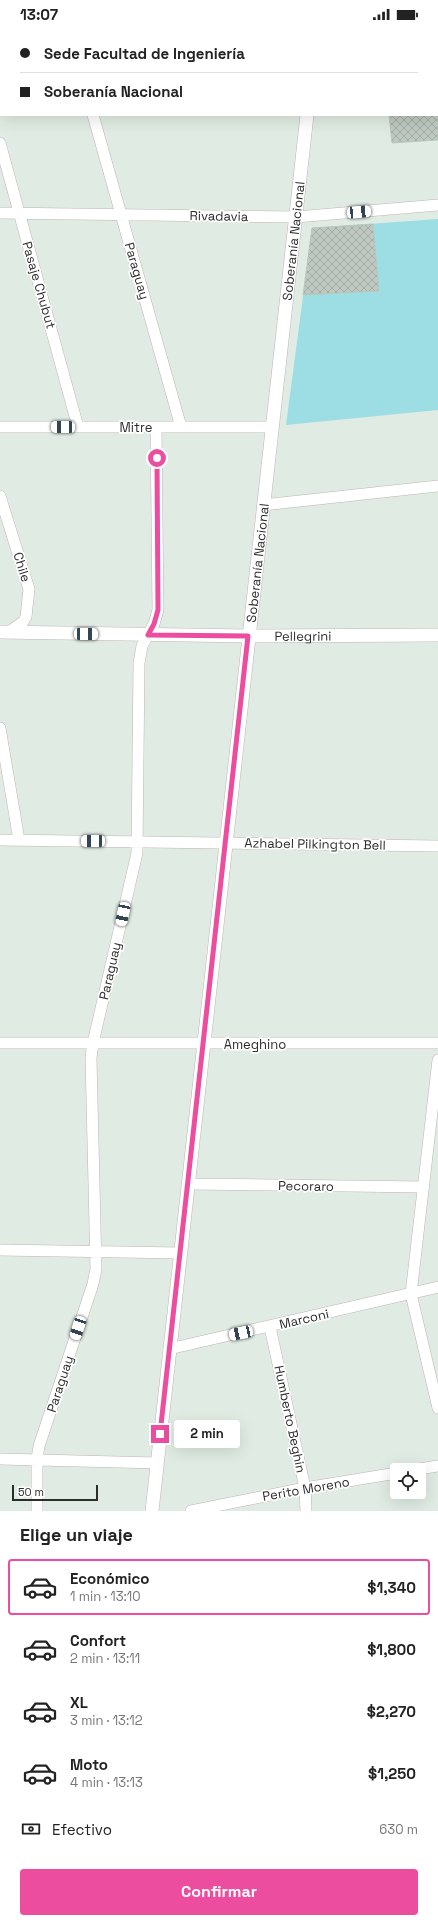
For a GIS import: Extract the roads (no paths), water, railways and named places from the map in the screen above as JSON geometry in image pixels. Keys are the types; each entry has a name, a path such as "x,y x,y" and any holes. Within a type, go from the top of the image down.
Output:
{"street":[{"name":"Paraguay","path":"92,116 181,427"},
{"name":"Soberanía Nacional","path":"152,1511 187,1184 307,116"},
{"name":"Pasaje Chubut","path":"0,143 78,427"},
{"name":"Rivadavia","path":"0,213 296,217 438,205"},
{"name":"Mitre","path":"0,426 272,427"},
{"name":"Paraguay","path":"37,1511 37,1460 39,1446 93,1284 96,1268 93,1043 138,841 139,663 142,646 154,624 158,610 156,427"},
{"path":"264,505 438,486"},
{"name":"Chile","path":"0,496 29,589 26,617 22,622 5,632"},
{"name":"Pellegrini","path":"5,632 248,636 438,635"},
{"path":"0,728 19,840"},
{"name":"Azhabel Pilkington Bell","path":"0,840 438,846"},
{"name":"Ameghino","path":"0,1043 438,1043"},
{"path":"438,1060 412,1294 438,1408"},
{"name":"Pecoraro","path":"187,1184 424,1187"},
{"path":"0,1250 180,1253"},
{"name":"Marconi","path":"169,1348 270,1327 438,1287"},
{"name":"Humberto Beghin","path":"270,1327 305,1488 306,1511"},
{"path":"0,1459 157,1463"},
{"path":"426,1468 438,1466"},
{"name":"Perito Moreno","path":"191,1511 305,1488 390,1474"}]}
